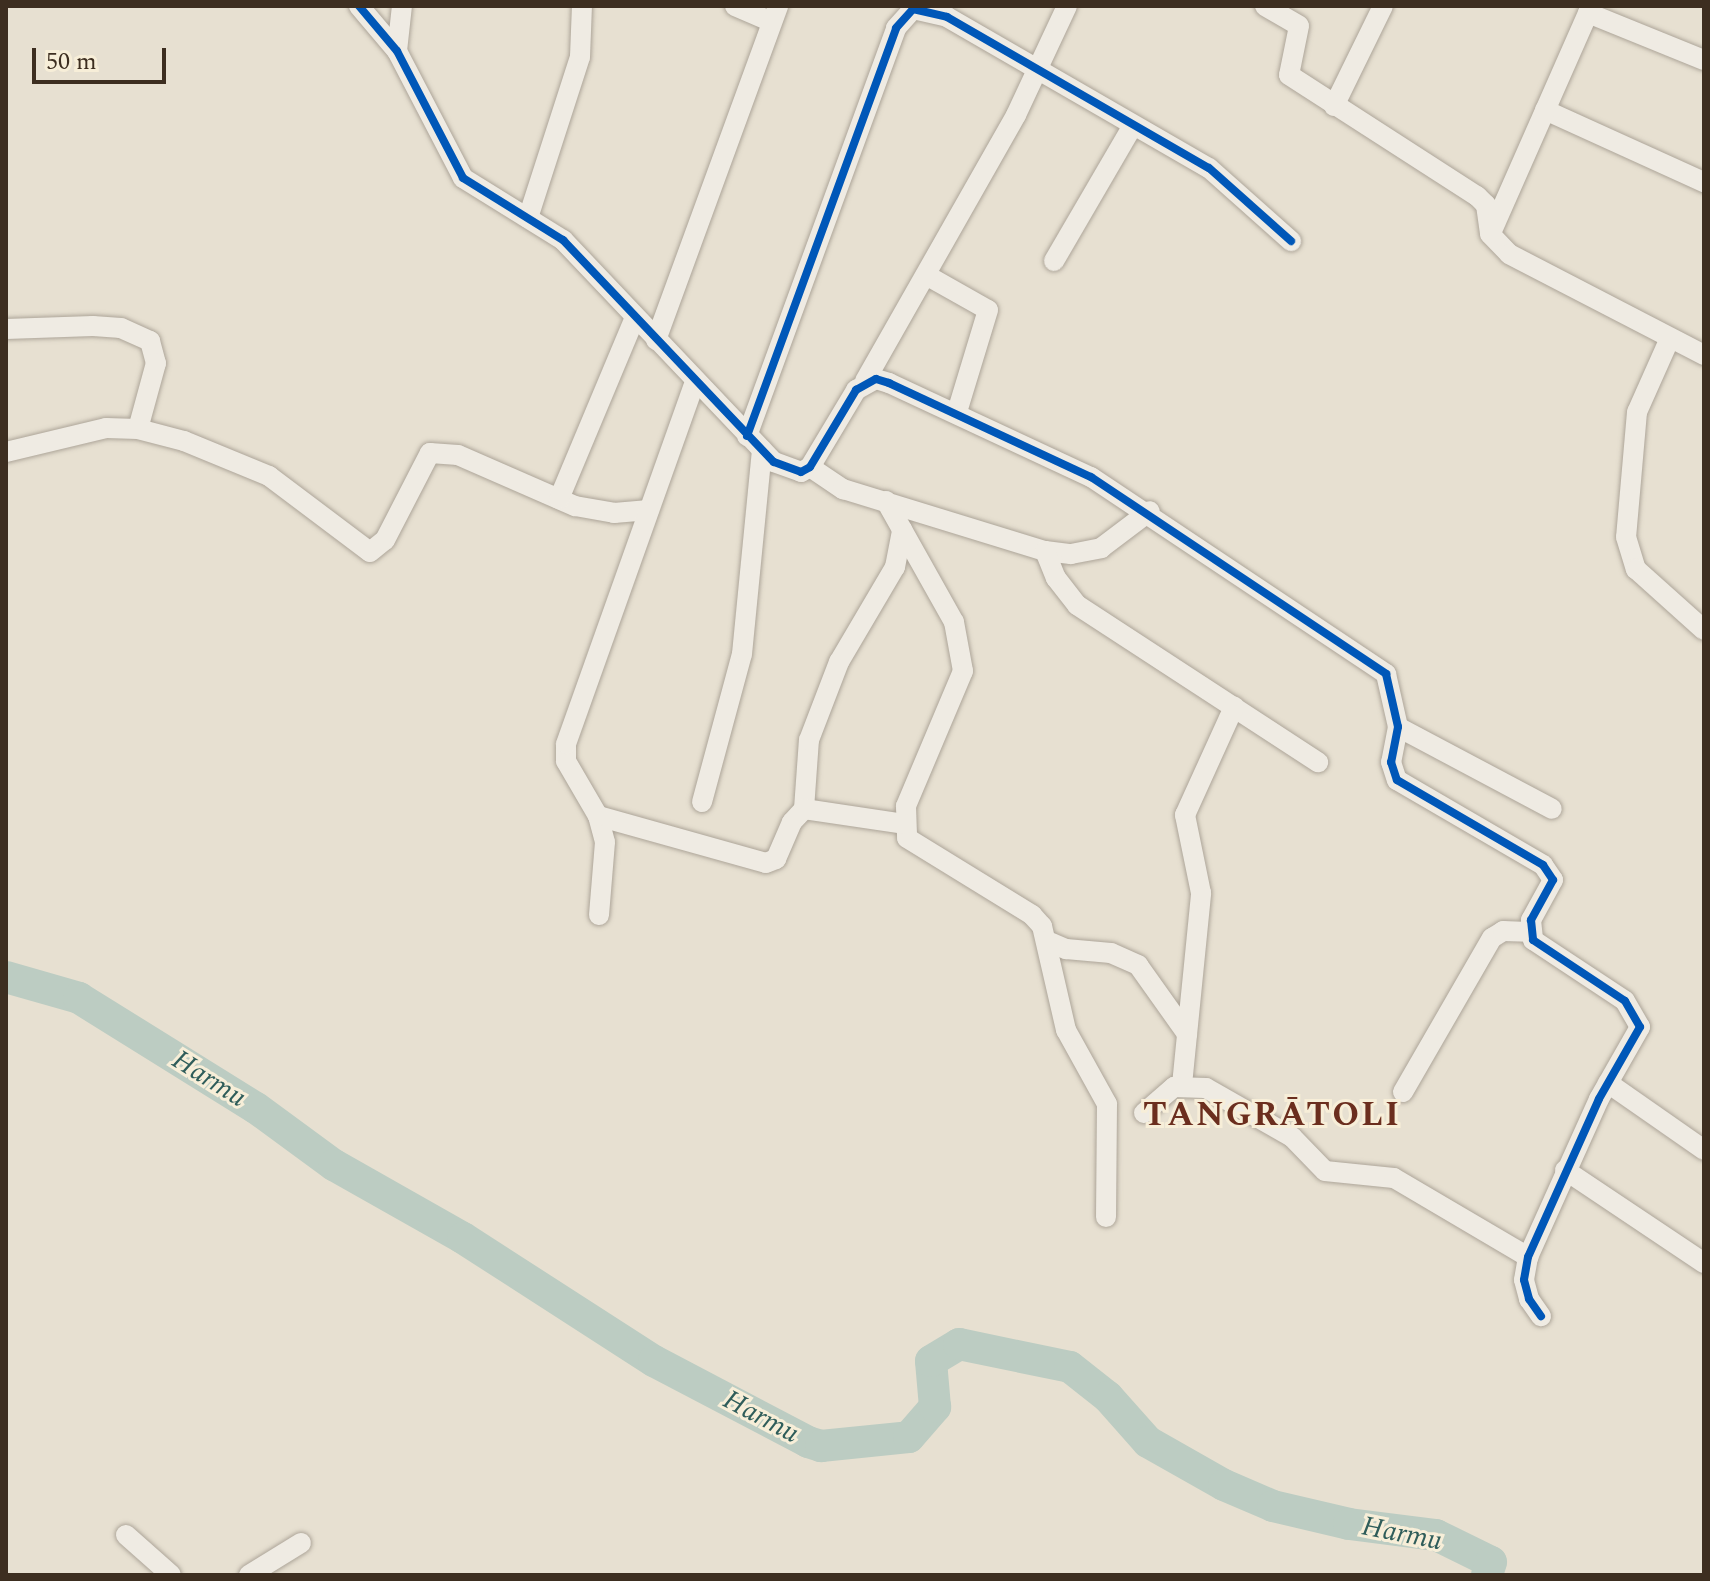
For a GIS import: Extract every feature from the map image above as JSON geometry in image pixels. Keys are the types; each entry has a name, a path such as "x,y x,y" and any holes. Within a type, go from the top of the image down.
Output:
{"street":[{"path":"359,6 397,51 463,178 563,240 754,443 788,469 810,467 831,484 1045,551 1071,554 1101,548 1150,511"},
{"path":"397,51 402,6"},
{"path":"528,218 580,57 582,6"},
{"path":"656,340 775,14 735,6"},
{"path":"810,467 865,381 926,275 1037,73 1067,6"},
{"path":"1265,6 1299,26 1289,75 1477,196 1486,205 1490,234 1509,254 1704,355"},
{"path":"1334,106 1383,6"},
{"path":"702,802 742,654 754,443 903,14 925,9 947,17 1037,73 1209,168 1291,241"},
{"path":"1490,234 1589,9 1704,60"},
{"path":"1545,110 1704,182"},
{"path":"1054,261 1133,125"},
{"path":"926,275 988,310 957,412"},
{"path":"559,499 635,317"},
{"path":"6,329 107,327 150,341 156,363 138,429"},
{"path":"1670,338 1637,412 1626,537 1636,569 1704,630"},
{"path":"599,915 606,864 598,816 573,780 566,744 695,381"},
{"path":"865,381 889,383 1061,461 1150,511 1378,665 1390,684 1398,727 1391,762 1397,780 1549,872 1549,891 1528,932"},
{"path":"6,452 80,431 138,429 228,455 269,476 370,552 385,540 430,453 458,455 559,499 614,513 649,510"},
{"path":"886,501 954,622 963,671 906,806 904,824 916,847 1032,915 1047,941 1066,1030 1107,1104 1106,1217"},
{"path":"804,809 809,740 839,662 895,567 902,530"},
{"path":"1045,551 1056,578 1077,605 1318,762"},
{"path":"1182,1085 1201,893 1185,815 1234,707"},
{"path":"1398,727 1552,809"},
{"path":"598,816 766,863 776,859 797,813 804,809 904,824"},
{"path":"1403,1092 1492,938 1503,931 1528,932 1635,1012 1640,1027 1565,1170 1528,1257 1526,1290 1541,1316"},
{"path":"1047,941 1066,949 1111,953 1138,965 1187,1034"},
{"path":"1608,1083 1704,1150"},
{"path":"1144,1113 1182,1085 1206,1088 1292,1137 1325,1171 1394,1178 1528,1257"},
{"path":"1565,1170 1704,1263"},
{"path":"126,1535 171,1575"},
{"path":"249,1575 301,1543"}],"waterway":[{"name":"Harmu","path":"6,977 79,998 256,1108 334,1165 463,1238 654,1361 808,1442 821,1446 909,1437 935,1407 931,1361 959,1344 1070,1367 1108,1397 1148,1442 1224,1485 1273,1506 1349,1524 1436,1535 1491,1562 1487,1575"}],"cycle path":[{"path":"359,6 397,51 463,178 563,240 774,462 801,472 810,467 856,390 876,379 889,383 1091,477 1386,674 1398,727 1391,762 1397,780 1543,865 1553,880 1531,920 1533,940 1625,1001 1640,1027 1599,1099 1528,1257 1524,1280 1529,1299 1541,1316"},
{"path":"747,436 896,28 913,9 947,17 1209,168 1291,241"}],"district":[{"name":"TANGRĀTOLI","path":"1272,1116"}]}
